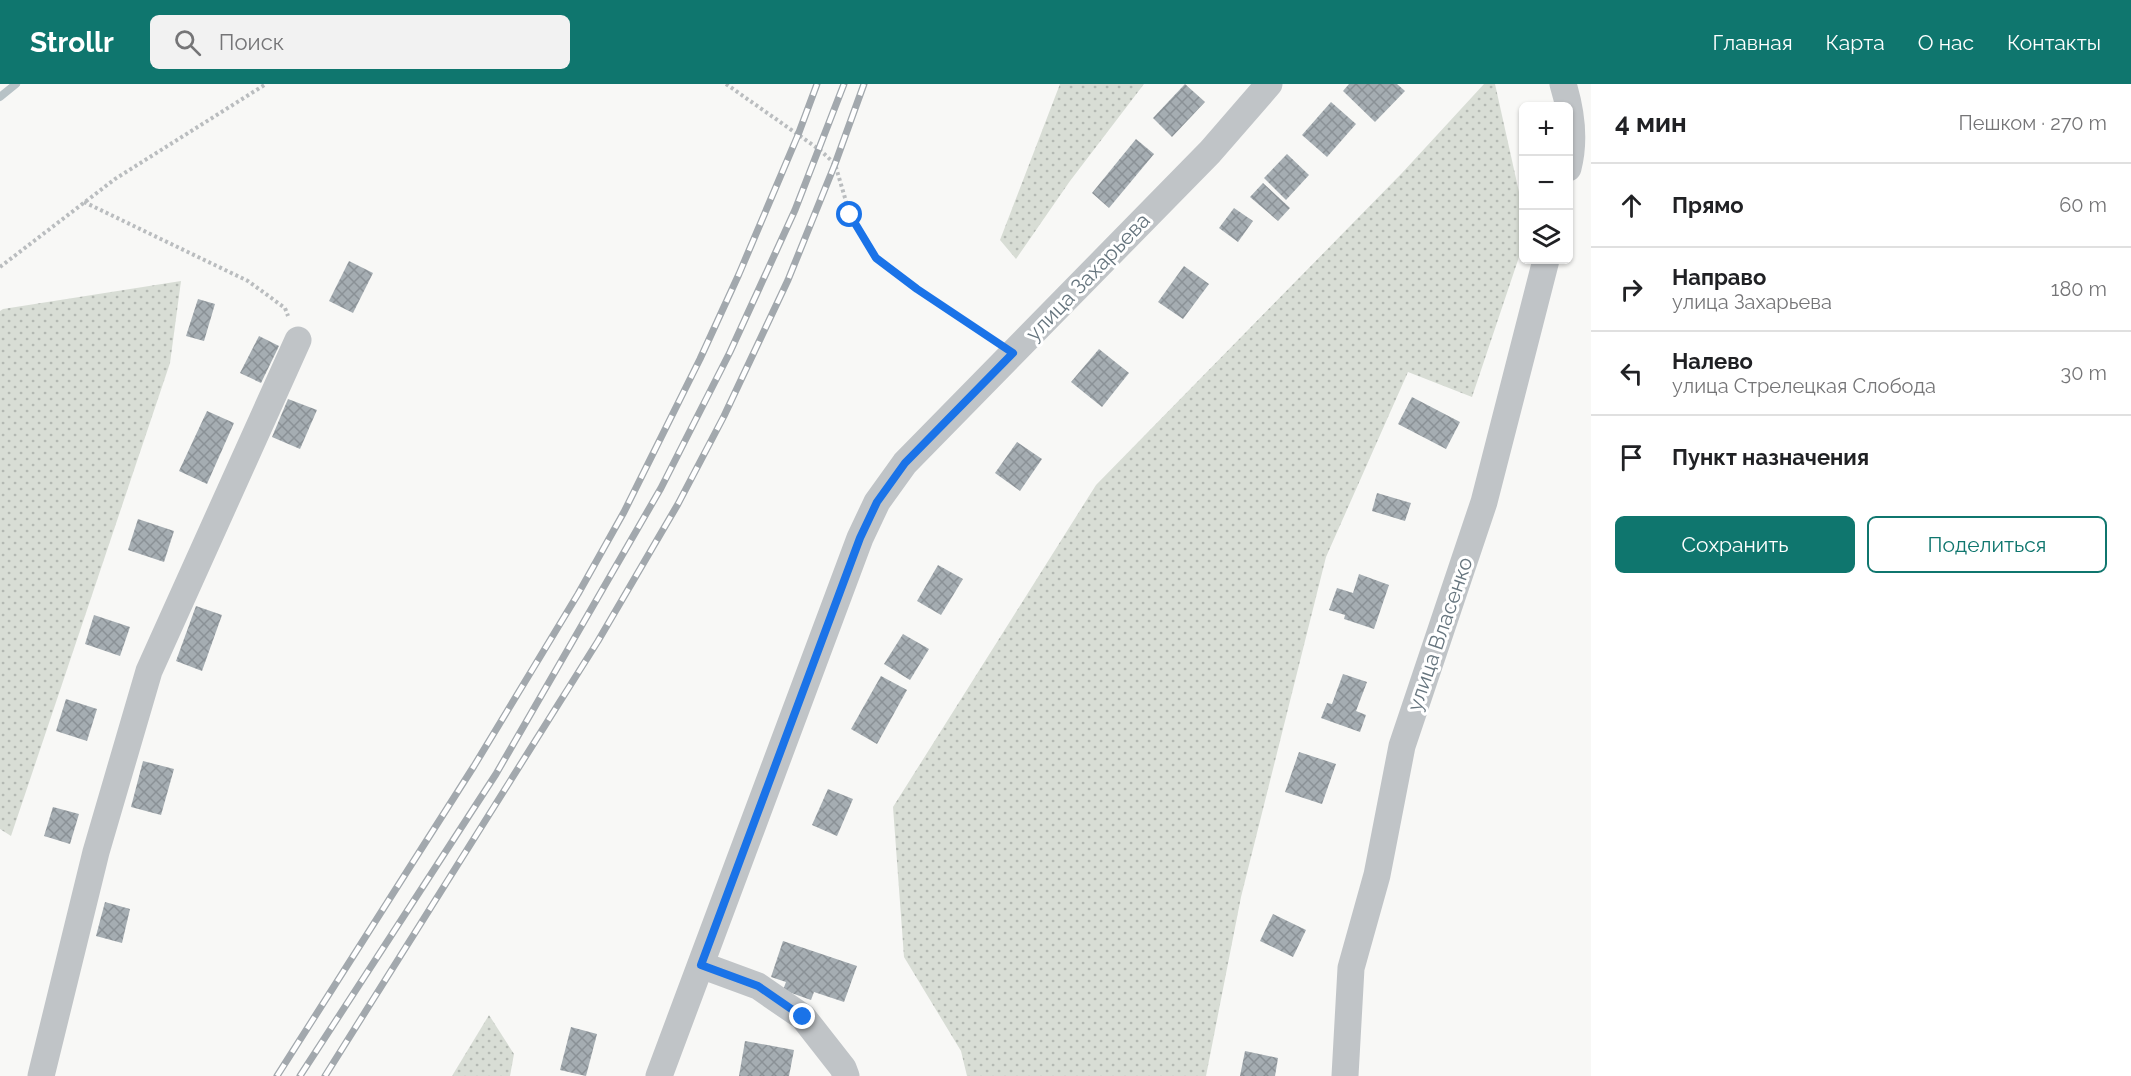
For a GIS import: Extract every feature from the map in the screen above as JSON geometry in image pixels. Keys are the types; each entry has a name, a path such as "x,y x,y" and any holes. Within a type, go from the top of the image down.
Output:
{"street":[{"name":"улица Захарьева","path":"659,1076 860,538 877,502 905,463 1210,152 1269,84"},
{"path":"1563,84 1568,101 1571,156"},
{"name":"улица Власенко","path":"1345,1076 1351,968 1377,875 1402,746 1484,502 1545,264"},
{"path":"41,1076 96,852 149,671 298,340"},
{"path":"701,965 758,986 803,1017 843,1068 846,1076"}],"path":[{"path":"0,267 115,179 266,84"},
{"path":"726,84 820,150 835,164 850,215 876,258 917,289 1013,353"},
{"path":"84,202 248,281 285,308 298,340"}],"shaded area":[{"path":"1060,84 1144,84 1070,181 1016,259 1000,240"},
{"path":"1484,84 1495,84 1519,192 1519,257 1472,397 1408,372 1326,557 1241,897 1206,1076 967,1076 961,1051 904,957 893,807 1096,485 1402,173"},
{"path":"181,281 170,363 11,836 0,829 0,311"},
{"path":"489,1015 514,1054 510,1076 452,1076"}],"building":[{"path":"1185,84 1205,102 1172,137 1153,118"},
{"path":"1349,84 1397,84 1405,91 1375,122 1343,91"},
{"path":"1331,102 1356,124 1327,157 1302,135"},
{"path":"1136,139 1154,154 1109,208 1092,193"},
{"path":"1287,154 1309,175 1286,200 1264,178"},
{"path":"1263,183 1290,208 1278,221 1250,197"},
{"path":"1234,208 1253,221 1238,242 1219,228"},
{"path":"349,261 373,273 353,313 329,301"},
{"path":"1184,266 1209,284 1183,319 1158,302"},
{"path":"198,299 215,304 204,341 186,336"},
{"path":"259,336 279,346 261,383 240,373"},
{"path":"1099,349 1129,373 1102,407 1071,382"},
{"path":"1412,397 1460,422 1446,449 1398,424"},
{"path":"288,399 317,410 300,449 272,437"},
{"path":"207,411 234,423 207,484 179,471"},
{"path":"1017,442 1042,459 1020,491 995,473"},
{"path":"1377,493 1411,503 1405,521 1372,511"},
{"path":"138,519 174,531 164,562 128,550"},
{"path":"938,565 963,579 941,615 917,601"},
{"path":"1359,574 1389,585 1374,629 1344,619 1345,615 1329,610 1337,588 1353,593"},
{"path":"196,606 222,615 202,671 176,661"},
{"path":"94,615 130,627 120,656 85,644"},
{"path":"903,634 929,649 910,680 884,664"},
{"path":"1343,674 1367,682 1356,711 1366,715 1360,732 1321,718 1327,703 1332,704"},
{"path":"881,676 907,690 877,744 851,729"},
{"path":"66,699 97,709 87,741 56,731"},
{"path":"1299,752 1336,764 1322,804 1285,792"},
{"path":"143,761 174,769 161,815 131,807"},
{"path":"828,789 853,799 837,836 812,825"},
{"path":"53,807 79,814 70,844 44,836"},
{"path":"105,902 130,909 122,943 96,936"},
{"path":"1273,914 1306,930 1293,957 1260,941"},
{"path":"783,941 857,966 844,1002 814,992 811,1000 783,990 786,982 771,977"},
{"path":"571,1027 597,1034 586,1076 560,1070"},
{"path":"745,1041 794,1050 789,1076 739,1076"},
{"path":"1245,1051 1278,1058 1275,1076 1240,1076"}],"waterway":[{"path":"0,97 16,84"}],"railway":[{"path":"277,1076 474,766 578,594 624,512 700,359 739,274 817,84"},
{"path":"300,1076 496,774 661,488 730,352 795,210 844,84"},
{"path":"325,1076 598,641 678,504 724,416 788,280 835,164 864,84"}],"route":[{"path":"803,1017 758,986 701,965 860,538 877,502 905,463 1013,353 917,289 876,258 850,215"}]}
